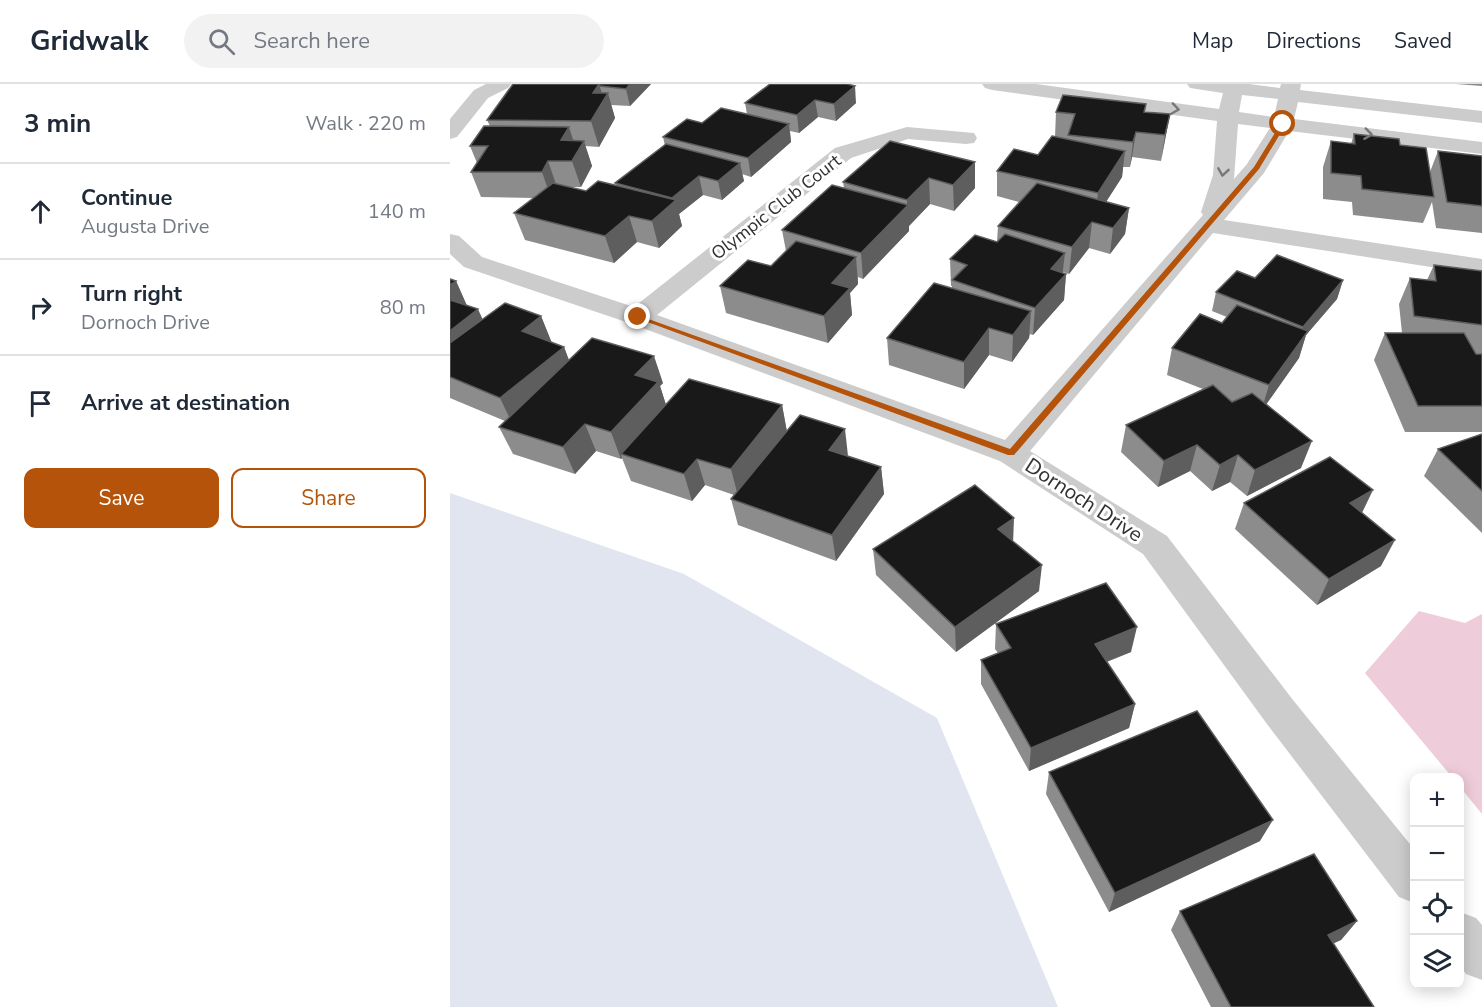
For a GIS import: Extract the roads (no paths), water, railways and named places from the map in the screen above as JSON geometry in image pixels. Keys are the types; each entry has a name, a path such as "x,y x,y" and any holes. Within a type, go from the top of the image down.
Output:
{"street":[{"path":"450,133 481,94 501,84"},
{"path":"992,84 1228,117 1482,148"},
{"path":"1197,84 1290,89 1482,117"},
{"path":"1209,225 1224,175 1228,117 1233,86"},
{"path":"1011,453 1256,168 1283,124 1290,89"},
{"name":"Olympic Club Court","path":"638,317 843,153 907,133 966,138"},
{"path":"1209,225 1482,267"},
{"name":"Dornoch Drive","path":"450,242 473,262 638,317 1011,453 1155,545 1280,712 1413,881"},
{"path":"1461,935 1482,958"}]}
